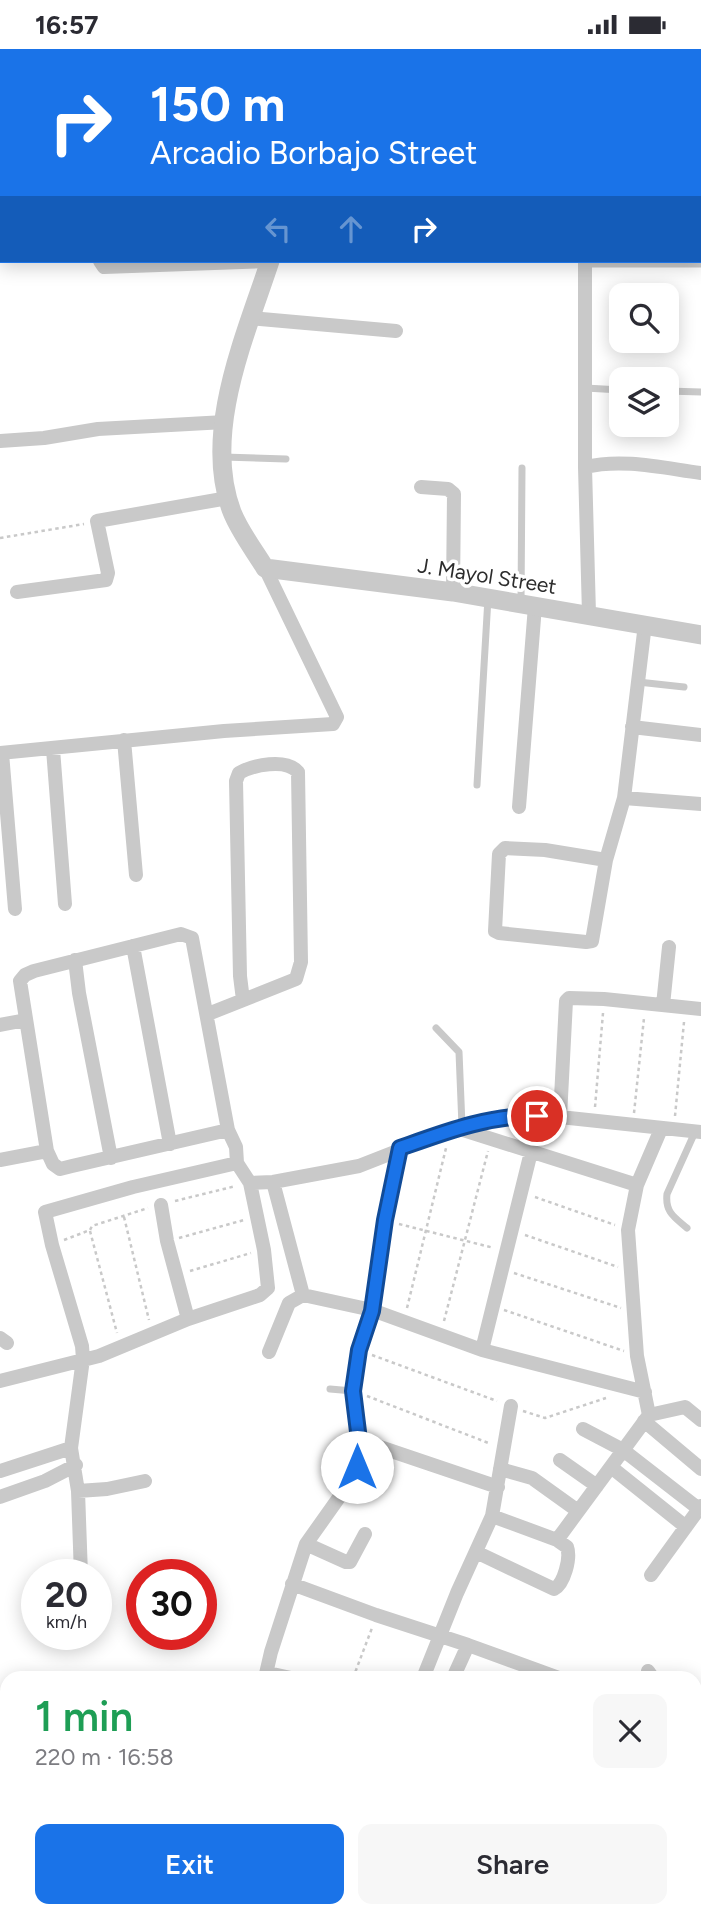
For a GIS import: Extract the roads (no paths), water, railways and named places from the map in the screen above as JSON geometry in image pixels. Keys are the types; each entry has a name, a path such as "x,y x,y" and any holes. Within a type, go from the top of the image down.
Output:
{"street":[{"path":"101,263 104,267 215,263"},
{"path":"15,909 1,753 124,740 332,724 337,720 265,568 239,525 228,498 223,457 229,386 269,263"},
{"path":"585,263 585,467 589,614"},
{"path":"250,318 396,331"},
{"path":"0,441 44,438 97,429 225,422"},
{"path":"585,467 602,463 625,464 701,473"},
{"path":"421,487 448,489 454,494 453,592"},
{"path":"17,592 106,580 108,573 97,521 228,498"},
{"name":"J. Mayol Street","path":"265,568 453,592 701,635"},
{"path":"519,807 528,604"},
{"path":"606,859 545,850 505,848 499,854 495,931 561,940 592,941 606,859 624,798 645,624"},
{"path":"632,727 701,735"},
{"path":"124,740 136,874"},
{"path":"53,749 65,904"},
{"path":"208,1014 296,979 301,962 298,772 293,766 282,764 248,768 239,773 236,781 240,976 243,1000"},
{"path":"624,798 701,804"},
{"path":"0,1381 99,1356 188,1319 265,1292 268,1284 250,1183 233,1147 192,938 181,935 75,960 25,975 20,981 47,1151 53,1164 60,1168 170,1144 233,1147"},
{"path":"134,946 170,1144"},
{"path":"663,1005 669,947"},
{"path":"75,960 111,1158"},
{"path":"560,1117 566,1002 573,996 701,1009"},
{"path":"0,1025 26,1020"},
{"path":"250,1183 273,1182 359,1166 456,1128 515,1116 560,1117 698,1132"},
{"path":"456,1128 637,1185"},
{"path":"667,1130 637,1185 628,1230 637,1356 645,1392 647,1418 701,1469"},
{"path":"80,1559 76,1465 71,1448 83,1359 82,1346 45,1212 133,1187 233,1147"},
{"path":"268,1671 271,1652 306,1544 345,1489 357,1467 359,1440 353,1391 359,1350 372,1311 385,1220 400,1148"},
{"path":"0,1160 47,1151"},
{"path":"481,1350 531,1152"},
{"path":"273,1182 303,1295"},
{"path":"160,1205 188,1319"},
{"path":"269,1352 289,1303 303,1295 372,1311 481,1350 645,1392"},
{"path":"426,1671 492,1515 511,1406"},
{"path":"557,1540 647,1418 685,1407 701,1420"},
{"path":"583,1429 623,1450 700,1508 651,1575"},
{"path":"359,1440 498,1486"},
{"path":"0,1471 71,1448"},
{"path":"560,1460 597,1486"},
{"path":"0,1497 45,1481 76,1465"},
{"path":"611,1467 687,1527"},
{"path":"500,1469 532,1478 578,1511"},
{"path":"78,1491 107,1489 145,1481"},
{"path":"475,1552 554,1589 561,1585 569,1556 567,1547 557,1540 492,1515"},
{"path":"306,1544 351,1562 365,1534"},
{"path":"292,1584 540,1671"},
{"path":"456,1671 468,1644"}],"lane":[{"path":"643,263 701,264"},
{"path":"585,388 609,389"},
{"path":"679,391 701,392"},
{"path":"223,457 286,459"},
{"path":"522,468 528,604"},
{"path":"477,785 488,598"},
{"path":"638,682 684,687"},
{"path":"436,1028 459,1052 456,1128"},
{"path":"687,1229 668,1213 667,1194 698,1132"},
{"path":"330,1389 353,1391"}]}
